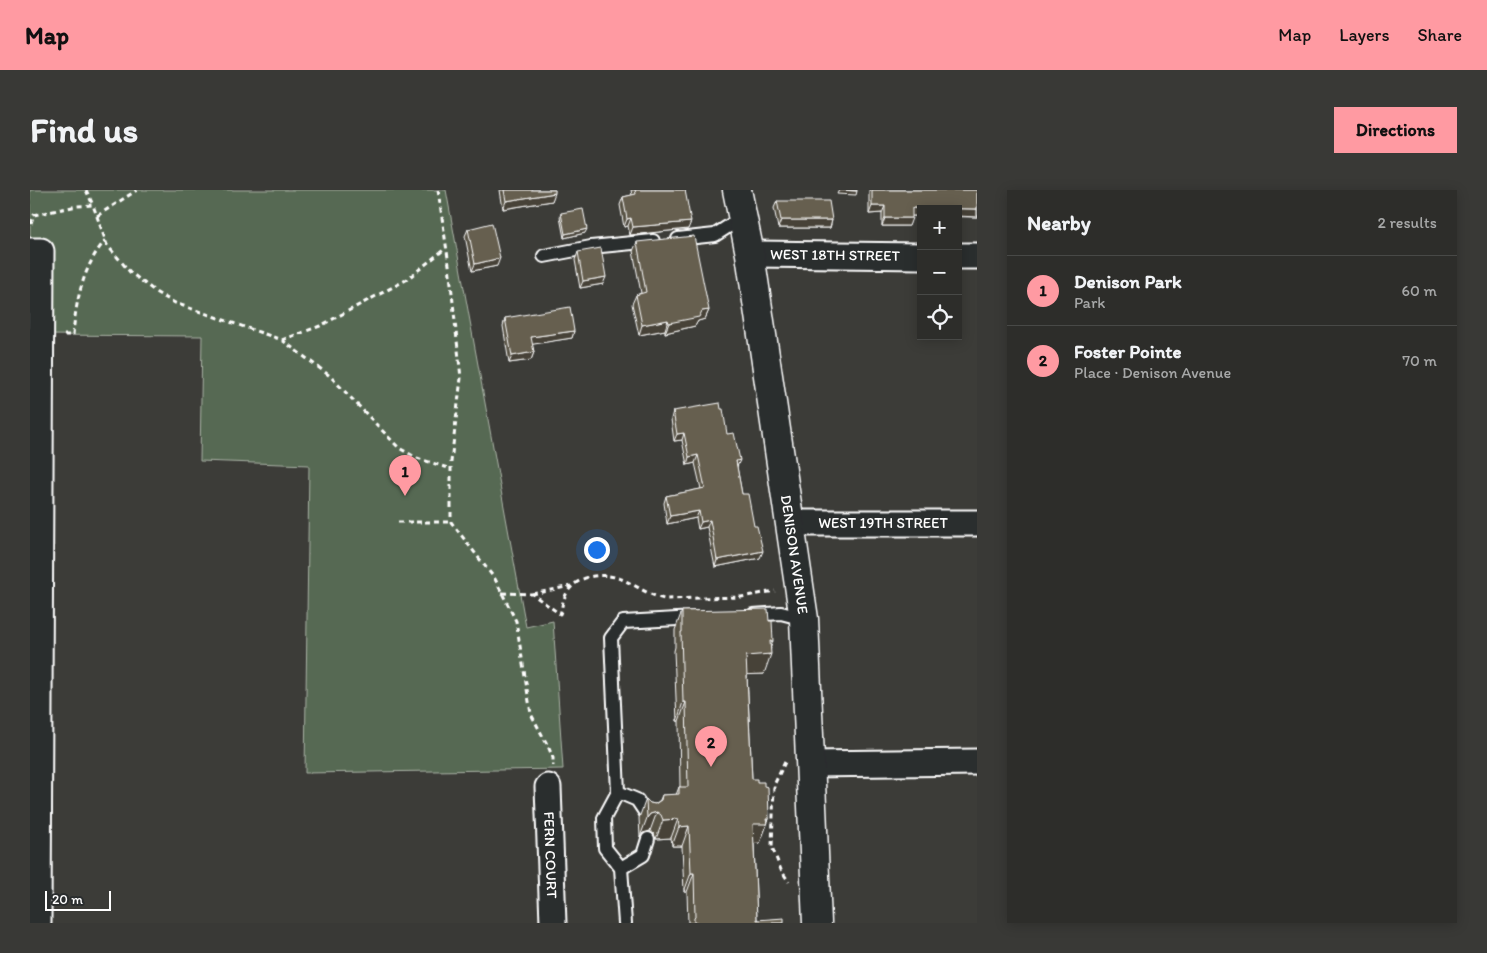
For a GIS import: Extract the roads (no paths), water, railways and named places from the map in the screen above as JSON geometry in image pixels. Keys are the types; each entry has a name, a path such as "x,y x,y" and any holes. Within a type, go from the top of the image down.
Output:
{"main road":[{"name":"DENISON AVENUE","path":"737,190 750,254 804,619 799,760 817,923"}],"street":[{"path":"36,251 38,923"},
{"name":"WEST 18TH STREET","path":"750,254 917,256"},
{"path":"962,256 977,256"},
{"name":"WEST 19TH STREET","path":"791,523 977,523"},
{"path":"799,760 977,762"},
{"name":"FERN COURT","path":"548,787 553,923"}],"lane":[{"path":"544,256 591,247 715,235 743,217"},
{"path":"741,615 781,613 804,619"},
{"path":"625,923 621,868 606,848 604,818 618,792 611,638 622,622 712,617"},
{"path":"618,792 637,800 647,815"},
{"path":"621,868 643,855 648,839"}],"place":[{"name":"Denison Park","path":"405,496"},
{"name":"Foster Pointe","path":"711,767"}]}
